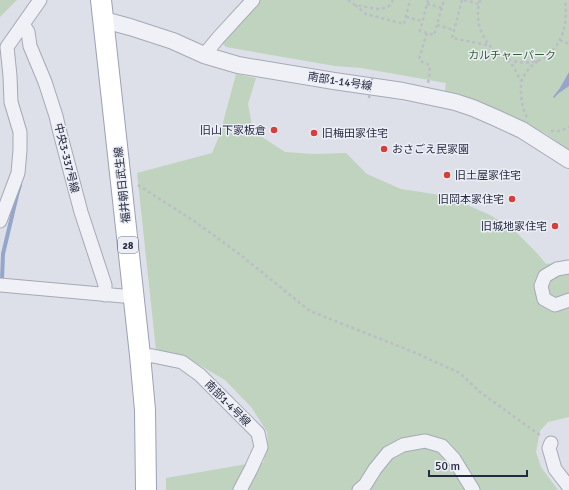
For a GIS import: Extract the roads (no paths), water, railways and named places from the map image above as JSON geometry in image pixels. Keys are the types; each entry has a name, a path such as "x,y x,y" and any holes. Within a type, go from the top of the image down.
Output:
{"main road":[{"name":"福井朝日武生線","path":"101,0 140,355 145,410 146,490"}],"street":[{"path":"0,221 18,173 20,150 20,132 5,99 10,76 7,47 40,0"},
{"path":"204,55 253,0"},
{"name":"南部1-14号線","path":"104,20 166,39 204,55 238,65 403,91 455,102 474,108 522,130 569,160"},
{"name":"中央3-337号線","path":"23,24 28,32 30,46 45,82 56,116 81,212 105,285 105,295"},
{"path":"569,267 557,268 545,276 540,286 544,299 555,305 569,300"},
{"path":"0,285 134,297"},
{"name":"南部1-4号線","path":"140,355 182,362 200,375 258,433 261,447 240,490"},
{"path":"359,490 365,485 375,469 388,453 403,445 425,441 442,446 454,459 473,490"},
{"path":"551,443 549,448 555,469 569,487"}],"water":[{"path":"569,72 569,86 554,98 553,97"}],"waterway":[{"path":"2,279 3,254 20,185"}],"place":[{"name":"旧山下家板倉","path":"274,130"},
{"name":"旧梅田家住宅","path":"314,133"},
{"name":"おさごえ民家園","path":"384,149"},
{"name":"旧土屋家住宅","path":"447,175"},
{"name":"旧岡本家住宅","path":"512,199"},
{"name":"旧城地家住宅","path":"555,226"}],"park label":[{"name":"カルチャーパーク","path":"512,55"}]}
